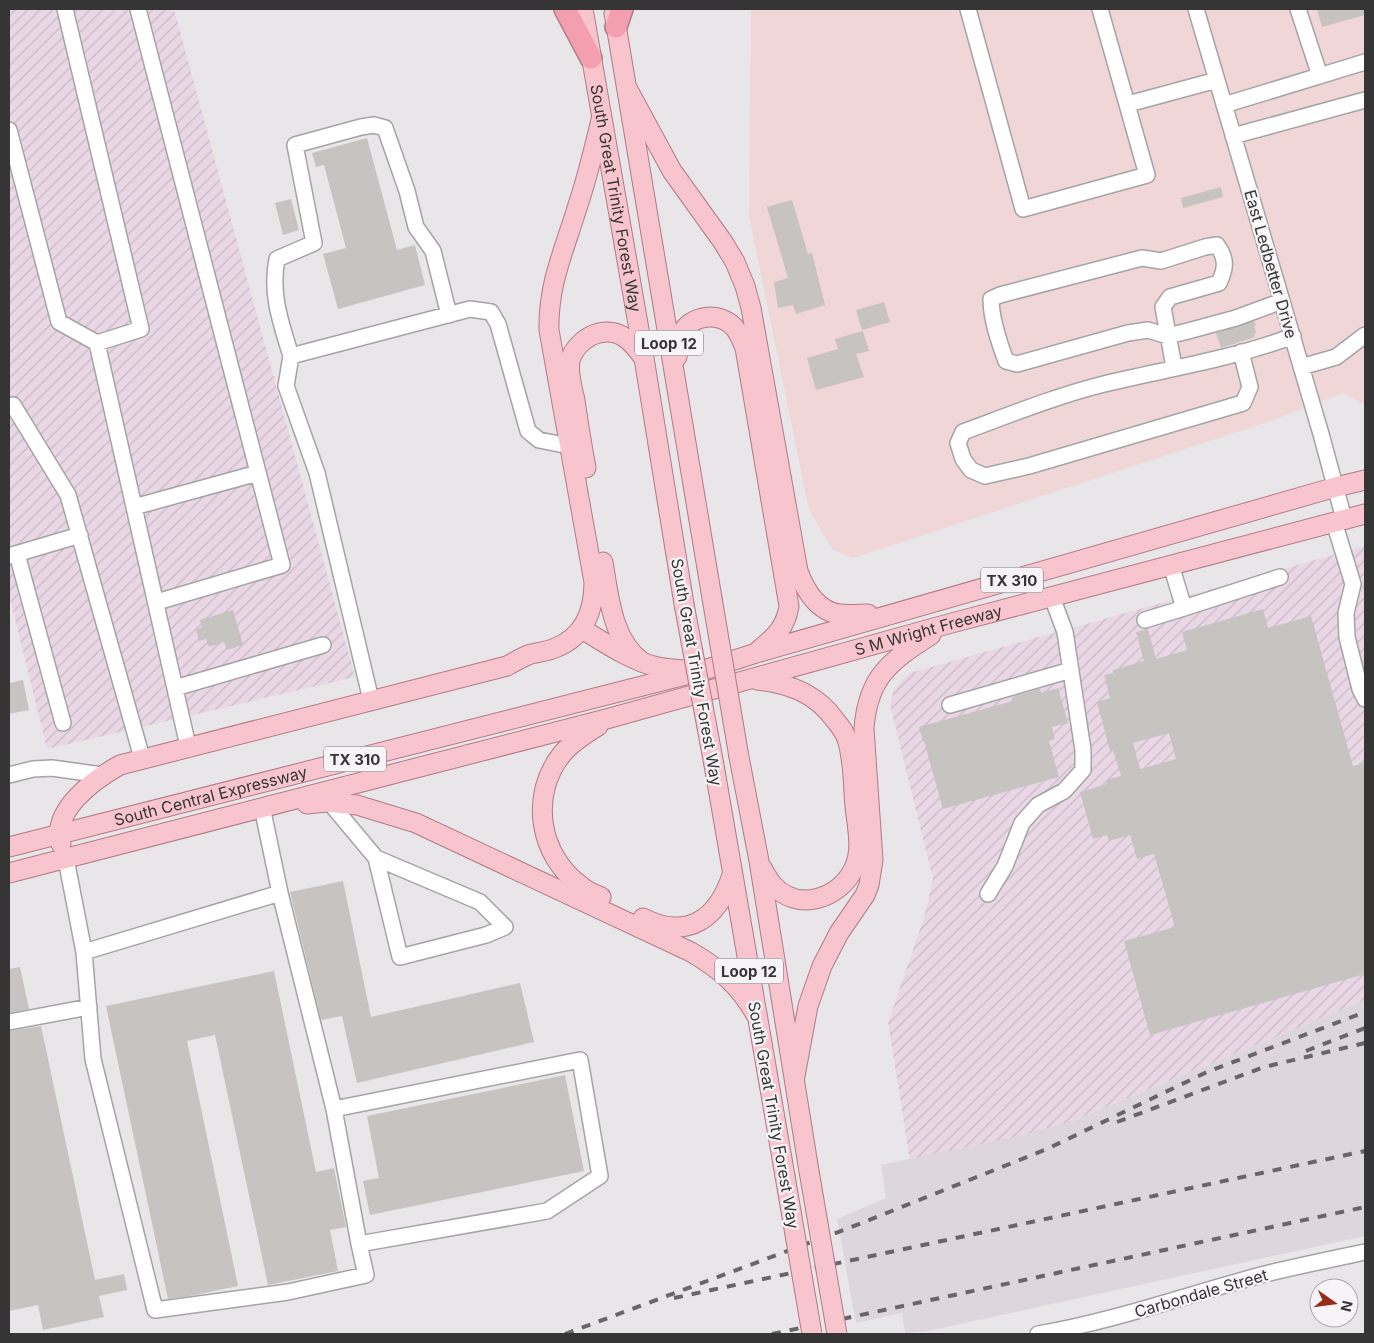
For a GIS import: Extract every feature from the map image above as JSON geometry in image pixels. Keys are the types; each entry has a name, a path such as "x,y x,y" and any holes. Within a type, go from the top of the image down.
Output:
{"highway":[{"path":"565,9 591,58"}],"main road":[{"name":"South Great Trinity Forest Way","path":"583,9 644,358 684,604 733,873 812,1334"},
{"name":"South Great Trinity Forest Way","path":"617,15 627,88 674,374 739,757 759,861 837,1334"},
{"path":"627,88 672,171 723,242 745,286 751,308 798,571 804,587 813,599 827,610 840,614 895,613"},
{"path":"586,632 594,595 594,582 549,330 548,311 555,274 577,208 601,120"},
{"path":"674,374 679,337 684,328 691,322 712,316 733,326 740,336 745,348 789,606 788,617 780,631 756,653"},
{"path":"642,662 634,656 624,643 614,619 571,377 570,361 583,340 593,334 602,332 614,332 624,336 633,343 644,358"},
{"name":"S M Wright Freeway","path":"701,671 895,613 1365,480"},
{"name":"S M Wright Freeway","path":"610,718 948,624 1365,514"},
{"path":"66,859 58,835 68,808 84,790 102,775 120,765 188,746 507,666 527,656 555,648 586,632 603,615 608,592"},
{"path":"795,1076 808,1006 822,966 839,933 865,895 872,873 873,860 864,728 865,710 869,697 878,679 892,661 948,624"},
{"path":"586,632 642,662 659,668 701,671"},
{"name":"South Central Expressway","path":"9,847 701,671"},
{"path":"748,679 775,682 806,693 830,712 838,723 846,737 850,752 858,844 855,866 848,878 828,896 817,899 799,898 784,893 772,884 759,861"},
{"path":"610,718 580,738 562,754 551,772 545,789 542,810 544,828 556,861 581,887 651,922 666,926 694,924 706,918 717,908 727,891 733,873"},
{"name":"South Central Expressway","path":"9,873 610,718"},
{"path":"264,807 330,803 357,805 416,823 691,952 711,964 732,981 746,997 756,1015"}],"street":[{"path":"9,130 59,322 97,343 140,329 65,9"},
{"path":"138,9 282,565 157,602"},
{"path":"968,9 1023,209 1147,175 1100,9"},
{"name":"East Ledbetter Drive","path":"1196,9 1336,487 1339,521 1353,584 1346,613 1347,637 1360,689 1365,699"},
{"path":"1298,9 1320,76"},
{"path":"1224,105 1365,62"},
{"path":"1128,104 1217,80"},
{"path":"1233,136 1365,100"},
{"path":"372,700 318,473 286,386 291,356 275,298 274,274 277,260 314,243 295,145 360,127 374,125 385,128 407,191 416,227 433,252 450,314"},
{"path":"1174,367 1168,336 1163,307 1170,298 1219,283 1224,272 1224,255 1217,245 1161,261 1142,258 1000,295 991,299 991,307 1006,361 1018,364 1128,333 1148,330 1168,336 1236,318 1282,301"},
{"path":"291,356 470,309 491,312 498,324 528,431 539,440 569,446"},
{"path":"1302,367 1336,357 1365,335"},
{"path":"1241,352 1250,386 1243,403 1029,466 985,476 972,470 963,458 958,444 963,432 1022,410 1102,385 1174,367 1241,352 1260,348 1293,336"},
{"path":"97,343 188,746"},
{"path":"9,406 14,405 68,495 142,758"},
{"path":"134,507 258,473"},
{"path":"63,723 13,555 80,534"},
{"path":"1171,565 1184,608"},
{"path":"1145,620 1280,577"},
{"path":"988,894 1005,866 1022,823 1038,805 1064,790 1083,770 1083,750 1065,632 1052,597"},
{"path":"176,688 323,645"},
{"path":"950,705 1071,670"},
{"path":"9,775 33,769 52,768 102,775"},
{"path":"330,803 376,858 400,957 486,935 505,927 480,902 376,858"},
{"path":"66,859 84,952 93,1059 155,1310 288,1292 366,1275 334,1109 280,893 264,807"},
{"path":"84,952 280,893"},
{"path":"9,1022 89,1008"},
{"path":"334,1109 580,1060 600,1176 547,1211 359,1244"},
{"name":"Carbondale Street","path":"1038,1334 1150,1308 1267,1274 1365,1252"}],"shaded area":[{"path":"9,9 174,9 355,677 47,749 9,595"},
{"path":"751,9 1365,9 1365,405 1343,393 1265,423 853,558 833,550 809,510 749,216"},
{"path":"1365,546 1365,1000 914,1186 888,1022 924,918 933,879 890,705 894,689 910,673"},
{"path":"1365,1000 1365,1236 928,1331 905,1333 902,1313 856,1323 837,1219 886,1198 881,1165 1023,1135 1075,1120"}],"building":[{"path":"1317,9 1365,9 1365,15 1322,27"},
{"path":"367,138 397,250 415,245 425,285 338,309 323,254 346,248 324,165 316,167 312,153"},
{"path":"1221,187 1223,197 1183,208 1181,198"},
{"path":"291,199 299,230 283,235 275,203"},
{"path":"792,200 808,254 812,253 825,305 796,314 793,305 778,308 774,282 788,278 767,207"},
{"path":"884,302 890,322 862,330 856,310"},
{"path":"1254,321 1256,325 1254,326 1255,337 1221,348 1216,333"},
{"path":"863,331 869,351 856,354 864,377 816,390 807,358 838,349 835,339"},
{"path":"1263,609 1268,628 1311,616 1353,766 1365,763 1365,974 1150,1035 1124,941 1175,927 1154,854 1137,859 1130,835 1109,841 1107,835 1093,839 1080,792 1107,784 1106,780 1121,776 1113,750 1110,751 1097,702 1110,698 1104,675 1113,673 1113,670 1144,661 1136,632 1148,629 1156,659 1187,650 1182,632","holes":["1169,733 1176,759 1140,769 1133,743"]},
{"path":"233,610 243,645 227,650 224,642 209,647 206,639 199,641 196,629 202,627 200,620"},
{"path":"23,680 29,710 9,714 9,683"},
{"path":"1058,688 1068,723 1052,727 1055,739 1049,741 1059,777 943,809 919,727 1013,701 1012,697 1040,689 1041,693"},
{"path":"343,881 371,1017 520,983 534,1042 357,1083 342,1016 321,1020 290,892"},
{"path":"20,967 29,1009 9,1013 9,969"},
{"path":"274,971 316,1172 334,1168 346,1227 330,1230 338,1271 268,1285 215,1035 187,1041 238,1286 168,1299 106,1006"},
{"path":"41,1026 95,1280 124,1274 127,1290 99,1296 104,1317 43,1330 38,1305 9,1311 9,1031"},
{"path":"565,1075 584,1171 370,1215 363,1181 379,1178 367,1116"}],"railway":[{"path":"565,1334 849,1228 1047,1149 1207,1072 1365,1012"},
{"path":"1306,1051 1365,1028"},
{"path":"1117,1122 1264,1067 1365,1043"},
{"path":"674,1298 1365,1151"},
{"path":"772,1334 1365,1207"}]}
